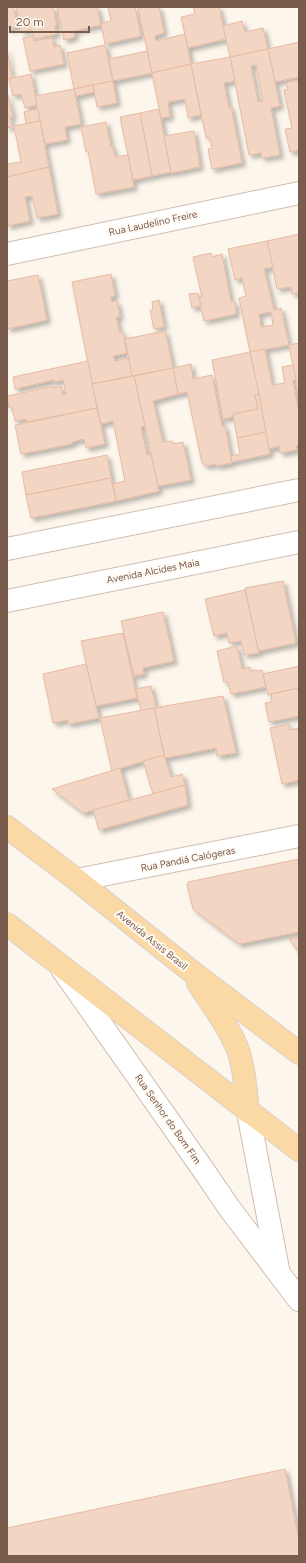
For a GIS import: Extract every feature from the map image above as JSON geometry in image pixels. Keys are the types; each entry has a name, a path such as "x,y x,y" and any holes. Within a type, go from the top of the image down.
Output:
{"main road":[{"name":"Avenida Assis Brasil","path":"7,827 77,880 191,971 299,1053"},
{"path":"7,924 299,1150"},
{"path":"191,971 224,1024 239,1054 245,1082 248,1112"}],"street":[{"name":"Rua Laudelino Freire","path":"7,254 299,193"},
{"path":"7,549 299,490"},
{"name":"Avenida Alcides Maia","path":"7,601 299,542"},
{"name":"Rua Pandiá Calógeras","path":"77,880 299,836"},
{"name":"Rua Senhor do Bom Fim","path":"58,964 230,1209 299,1300"},
{"name":"Rua Senhor do Bom Fim","path":"248,1112 279,1274"}],"building":[{"path":"7,7 13,7 18,27 7,29"},
{"path":"16,7 53,7 57,25 55,26 57,34 34,39 31,30 22,32"},
{"path":"57,7 97,7 101,25 74,31 75,37 64,40"},
{"path":"108,7 135,7 141,36 105,44 101,23 111,21"},
{"path":"159,7 164,33 155,36 156,41 185,34 191,64 152,73 138,8"},
{"path":"193,7 219,7 226,39 188,48 181,17 195,14"},
{"path":"242,21 245,32 263,28 268,49 230,57 223,26"},
{"path":"33,36 34,41 52,38 54,47 60,45 64,64 30,71 23,38"},
{"path":"299,42 299,77 275,82 268,49"},
{"path":"105,45 113,81 74,89 67,53"},
{"path":"7,49 12,78 7,79"},
{"path":"268,49 280,106 271,108 280,155 262,158 261,153 249,155 230,57","holes":["256,65 263,101 258,102 251,66"]},
{"path":"147,51 152,73 113,81 109,59"},
{"path":"230,57 235,81 224,83 229,108 231,107 242,163 212,169 208,149 212,148 210,137 206,138 191,64"},
{"path":"191,64 201,115 188,118 185,99 168,102 170,117 161,118 152,73"},
{"path":"31,74 37,105 25,108 21,94 13,96 9,79"},
{"path":"299,80 299,150 290,152 285,129 292,128 284,90 288,89 286,83"},
{"path":"113,81 117,103 97,107 93,85"},
{"path":"93,85 94,92 76,96 74,89"},
{"path":"74,89 81,124 65,127 67,140 45,144 35,96"},
{"path":"7,92 13,117 10,117 12,127 7,128"},
{"path":"38,109 40,121 26,124 24,112"},
{"path":"159,109 171,172 152,176 140,113"},
{"path":"140,113 152,176 133,180 120,117"},
{"path":"40,121 49,167 7,177 7,164 21,162 14,126"},
{"path":"106,122 111,147 113,147 115,157 128,155 134,187 96,194 88,151 86,152 81,127"},
{"path":"194,131 200,167 171,173 164,136"},
{"path":"49,167 58,214 37,218 32,196 25,197 30,221 7,226 7,177"},
{"path":"299,234 299,293 292,294 291,287 277,289 267,241"},
{"path":"267,241 273,267 264,269 274,310 281,308 289,345 250,352 239,298 246,296 242,278 235,280 228,249","holes":["271,312 273,325 261,327 259,314"]},
{"path":"211,253 212,257 222,254 231,302 235,302 236,314 204,321 199,298 202,297 193,257"},
{"path":"111,274 115,296 111,297 112,302 117,301 120,317 116,317 120,333 123,332 127,353 113,356 115,361 129,358 132,376 92,384 72,282"},
{"path":"38,275 47,320 7,329 7,281"},
{"path":"198,293 201,306 192,308 189,294"},
{"path":"159,300 164,327 154,329 150,310 153,310 152,302"},
{"path":"165,331 173,368 132,376 125,339"},
{"path":"299,343 299,393 298,393 289,345"},
{"path":"265,349 272,385 285,383 282,367 293,365 296,380 293,381 299,413 299,445 296,446 297,450 280,453 279,446 269,449 250,352"},
{"path":"250,352 259,394 255,395 258,409 233,414 233,417 223,419 212,360"},
{"path":"88,361 97,408 27,422 26,419 15,421 12,407 9,408 7,396 54,386 54,388 61,386 63,395 66,394 63,380 54,382 54,380 15,389 13,377"},
{"path":"191,364 193,379 212,375 222,426 225,426 232,463 217,466 216,464 205,466 204,463 202,463 187,392 178,394 173,368"},
{"path":"173,368 178,394 153,401 163,442 172,441 173,444 183,442 191,480 158,486 134,376"},
{"path":"134,376 145,426 141,427 147,455 151,454 159,491 116,501 113,484 125,481 113,421 101,424 92,384"},
{"path":"259,394 266,432 237,438 233,414 258,409 255,395"},
{"path":"97,408 105,444 86,448 84,439 72,442 72,444 21,454 15,425"},
{"path":"266,432 270,454 232,462 231,456 240,454 237,438"},
{"path":"107,455 111,478 26,495 22,472"},
{"path":"111,478 116,501 31,518 26,495"},
{"path":"283,581 296,643 258,651 245,588"},
{"path":"245,590 259,653 244,655 241,641 229,643 227,633 214,636 205,599"},
{"path":"163,612 174,661 143,668 144,674 134,676 121,621"},
{"path":"123,633 137,698 96,706 81,641"},
{"path":"237,646 242,669 250,667 250,671 262,670 266,687 231,694 228,682 224,682 217,651"},
{"path":"86,664 99,718 68,724 68,720 53,723 43,674"},
{"path":"299,666 299,688 268,695 263,674"},
{"path":"151,686 156,708 141,711 136,689"},
{"path":"299,688 299,716 269,722 265,703 272,702 271,694"},
{"path":"223,696 236,753 217,756 216,748 165,758 154,708"},
{"path":"154,708 164,755 112,771 100,718"},
{"path":"289,724 290,730 299,728 299,780 282,784 270,728"},
{"path":"164,755 171,777 182,774 185,785 153,794 143,761"},
{"path":"120,768 129,800 83,813 52,789"},
{"path":"185,785 188,805 99,830 93,810"},
{"path":"299,859 299,932 239,944 193,909 187,885 188,882"},
{"path":"299,937 299,952 289,939"},
{"path":"285,1469 299,1540 299,1556 7,1556 7,1528"}]}
